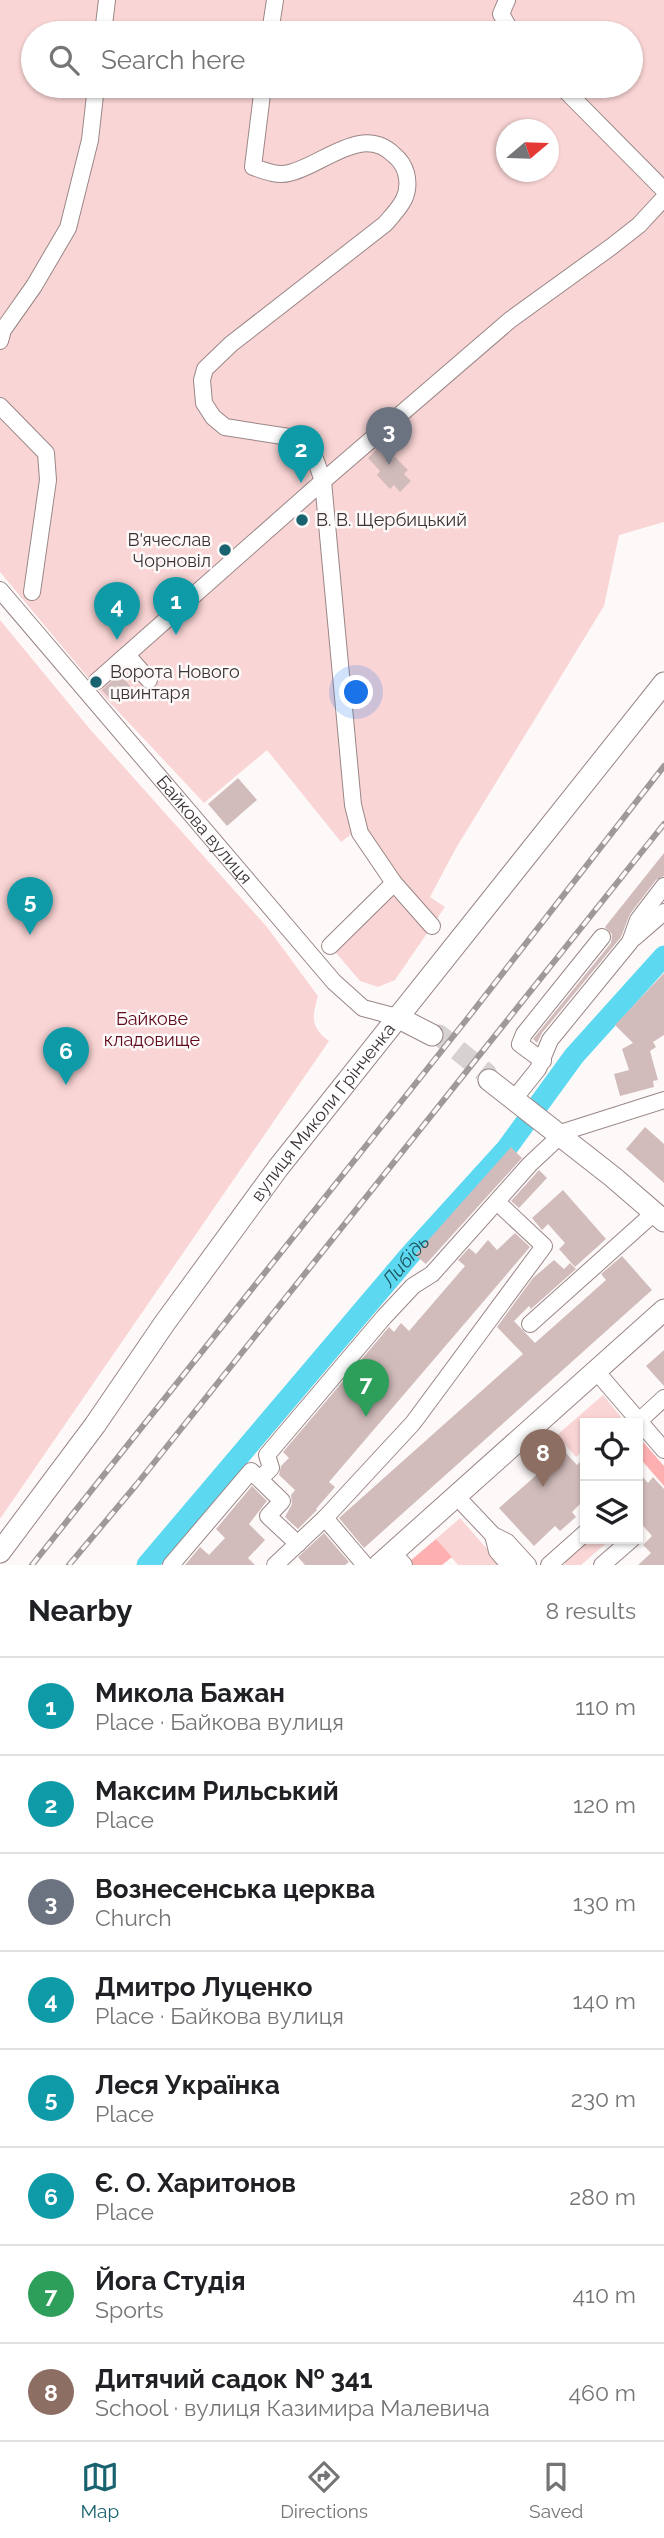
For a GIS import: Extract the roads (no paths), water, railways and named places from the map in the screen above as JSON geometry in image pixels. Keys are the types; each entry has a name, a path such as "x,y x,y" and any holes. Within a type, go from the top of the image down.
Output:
{"main road":[{"name":"вулиця Миколи Грінченка","path":"0,1552 95,1425 164,1324 278,1168 664,683"},
{"name":"Байкова вулиця","path":"397,1017 432,1035"},
{"path":"489,1080 659,1217"},
{"path":"392,1561 457,1497 664,1310"}],"street":[{"path":"104,21 107,0"},
{"path":"272,21 275,0"},
{"path":"505,21 501,14 507,0"},
{"path":"0,341 4,330 68,228 90,140 95,98"},
{"path":"262,98 253,167 271,173 289,173 344,148 369,144 384,146 399,159 406,173 405,202 384,224 231,344 205,369 202,380 204,403 225,427 289,437 313,453 323,481 353,805 360,833 394,883 432,926"},
{"path":"573,98 664,190"},
{"path":"92,686 510,320 639,225 664,198"},
{"path":"0,406 46,453 48,480 32,592"},
{"name":"Байкова вулиця","path":"0,590 92,686 334,982 363,1009 397,1017"},
{"path":"127,655 149,680"},
{"path":"330,946 394,883"},
{"path":"629,942 638,920 664,886"},
{"path":"514,1099 543,1061 550,1040 629,942 664,912"},
{"path":"543,1061 520,1044 524,1034 602,937"},
{"path":"260,1479 271,1468 267,1455 413,1286 432,1275 497,1202 555,1131 664,1100"},
{"path":"275,1565 325,1518 412,1423 544,1246 497,1202"},
{"path":"530,1324 659,1217"},
{"path":"596,1371 637,1418"},
{"path":"641,1418 664,1398"},
{"path":"643,1425 664,1450"},
{"path":"171,1565 251,1471 282,1501 268,1516 298,1544"},
{"path":"457,1497 493,1535 507,1542 528,1565"},
{"path":"325,1518 365,1565"},
{"path":"493,1535 497,1551 509,1565"},
{"path":"549,1565 580,1537"},
{"path":"603,1565 626,1544"}],"waterway":[{"name":"Либідь","path":"147,1565 409,1256 507,1148 574,1056 664,956"}],"tunnel":[{"path":"432,1035 439,1035 486,1073 489,1080"}],"railway":[{"path":"32,1565 467,1019 664,766"},
{"path":"69,1565 137,1484 664,824"}],"place":[{"name":"Вознесенська церква","path":"389,465"},
{"name":"Максим Рильський","path":"301,483"},
{"name":"В. В. Щербицький","path":"302,520"},
{"name":"В'ячеслав Чорновіл","path":"225,550"},
{"name":"Микола Бажан","path":"176,635"},
{"name":"Дмитро Луценко","path":"117,640"},
{"name":"Ворота Нового цвинтаря","path":"96,682"},
{"name":"Леся Українка","path":"30,935"},
{"name":"Є. О. Харитонов","path":"66,1085"},
{"name":"Йога Студія","path":"366,1417"},
{"name":"Дитячий садок № 341","path":"543,1487"}],"park label":[{"name":"Байкове кладовище","path":"152,1029"}]}
